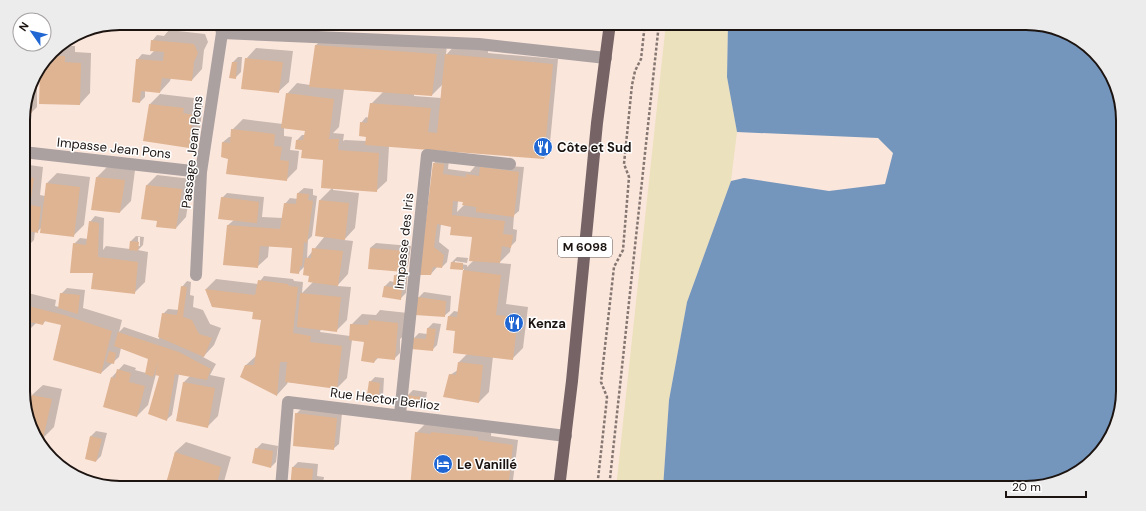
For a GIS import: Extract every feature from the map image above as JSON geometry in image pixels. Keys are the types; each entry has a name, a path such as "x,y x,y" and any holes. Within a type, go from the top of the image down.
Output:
{"main road":[{"name":"M 6098","path":"561,481 597,123 609,30"}],"street":[{"name":"Passage Jean Pons","path":"196,275 201,172 221,30"},
{"name":"Passage Jean Pons","path":"253,30 479,44 606,58"},
{"name":"Impasse Jean Pons","path":"30,153 201,172"},
{"name":"Impasse des Iris","path":"400,414 427,155 510,164"},
{"name":"Rue Hector Berlioz","path":"282,481 288,402 400,414 566,436"}],"path":[{"path":"598,481 607,397 602,382 614,267 623,250 629,178 624,164 632,85 635,71 641,59 644,30"},
{"path":"610,481 658,30"}],"sand":[{"path":"665,30 728,30 727,77 737,132 731,181 687,302 669,400 663,481 617,481"}],"water":[{"path":"728,30 1032,30 1060,37 1071,42 1090,56 1104,75 1109,86 1113,97 1116,120 1116,397 1109,425 1104,436 1090,455 1066,472 1032,481 663,481 669,400 687,302 731,181 744,178 829,191 885,184 893,153 878,138 737,132 727,77"}],"building":[{"path":"151,40 194,44 198,53 194,62 192,81 162,78 160,93 141,91 140,103 132,102 136,59 163,61 164,52 150,51"},
{"path":"315,45 437,54 432,96 309,87"},
{"path":"445,54 553,64 544,159 365,145 366,137 359,136 360,122 367,123 370,103 431,108 428,132 437,133"},
{"path":"56,56 65,56 65,62 81,63 80,105 39,104 40,79 51,63 53,63 53,60"},
{"path":"245,58 283,62 279,93 241,89"},
{"path":"232,62 237,62 236,79 229,78"},
{"path":"286,93 334,99 329,139 339,139 338,150 379,153 377,192 321,188 323,160 301,158 302,150 295,149 296,140 303,140 305,131 281,128"},
{"path":"149,104 184,108 183,113 193,115 189,148 143,141"},
{"path":"231,129 275,134 274,146 282,147 280,160 289,161 287,181 226,174 228,159 221,157 222,142 230,143"},
{"path":"433,163 444,164 443,174 466,177 466,174 479,176 480,167 519,172 514,217 476,212 476,207 462,205 463,202 453,201 452,215 505,221 503,234 513,235 511,248 502,246 500,263 469,261 472,237 450,235 451,227 437,224 434,247 444,255 442,268 433,267 431,275 419,275"},
{"path":"30,177 34,178 30,205"},
{"path":"96,177 125,180 120,213 91,210"},
{"path":"46,183 80,187 74,237 40,233"},
{"path":"146,185 182,189 176,229 156,227 157,221 141,219"},
{"path":"297,193 309,194 308,200 313,201 307,243 304,242 302,266 300,266 299,274 290,273 292,248 260,246 258,268 223,265 227,225 280,229 284,203 296,204"},
{"path":"221,197 259,202 257,223 218,219"},
{"path":"319,200 349,203 345,240 315,236"},
{"path":"30,205 41,207 38,233 30,231"},
{"path":"89,221 99,223 98,257 138,262 135,294 91,289 93,273 70,273 73,243 86,245"},
{"path":"130,241 139,242 138,251 129,250"},
{"path":"312,248 343,251 338,286 308,282 309,276 303,275 305,258 311,258"},
{"path":"370,248 406,251 404,272 368,269"},
{"path":"451,262 463,263 463,270 450,269"},
{"path":"463,270 501,275 496,315 518,317 513,360 453,353 455,331 446,330 448,316 457,317"},
{"path":"394,275 403,277 401,300 382,297 384,286 393,287"},
{"path":"258,280 288,284 289,286 298,287 293,333 311,336 310,342 342,346 337,389 285,382 287,362 280,362 277,396 240,377 245,365 254,365 261,320 252,319 253,312 212,307 205,289 255,295"},
{"path":"181,286 187,287 183,317 192,320 199,334 212,338 204,357 158,337 162,313 177,315"},
{"path":"60,293 80,295 78,314 58,308"},
{"path":"300,293 341,297 337,332 297,327"},
{"path":"417,297 446,301 445,317 415,315"},
{"path":"30,306 64,315 112,331 101,374 53,360 61,325 44,321 43,325 30,322"},
{"path":"369,320 398,323 395,360 376,358 374,363 361,361 364,342 349,340 350,324 368,325"},
{"path":"427,328 436,329 433,351 411,349 413,338 426,339"},
{"path":"118,332 179,352 211,369 207,380 175,374 167,421 148,414 159,376 155,375 158,362 153,377 145,374 148,359 114,346"},
{"path":"109,351 116,353 114,364 106,362"},
{"path":"458,362 483,365 479,403 443,397 449,374 456,375"},
{"path":"117,369 131,373 129,382 145,386 137,417 103,407 111,377 115,378"},
{"path":"369,381 380,383 378,402 366,401"},
{"path":"183,382 215,388 208,428 176,421"},
{"path":"32,395 52,399 43,438 33,414 31,400"},
{"path":"407,395 422,397 421,405 405,403"},
{"path":"295,413 337,418 334,450 293,446"},
{"name":"Le Vanillé","path":"415,432 431,434 431,432 478,437 478,440 513,445 509,481 411,481"},
{"path":"90,436 102,439 96,462 85,459"},
{"path":"255,448 273,451 271,468 252,463"},
{"path":"175,452 221,467 218,481 167,481"},
{"path":"292,467 313,469 312,481 291,481"}],"place":[{"name":"Côte et Sud","path":"543,147"},
{"name":"Kenza","path":"514,323"},
{"name":"Le Vanillé","path":"443,464"}]}
